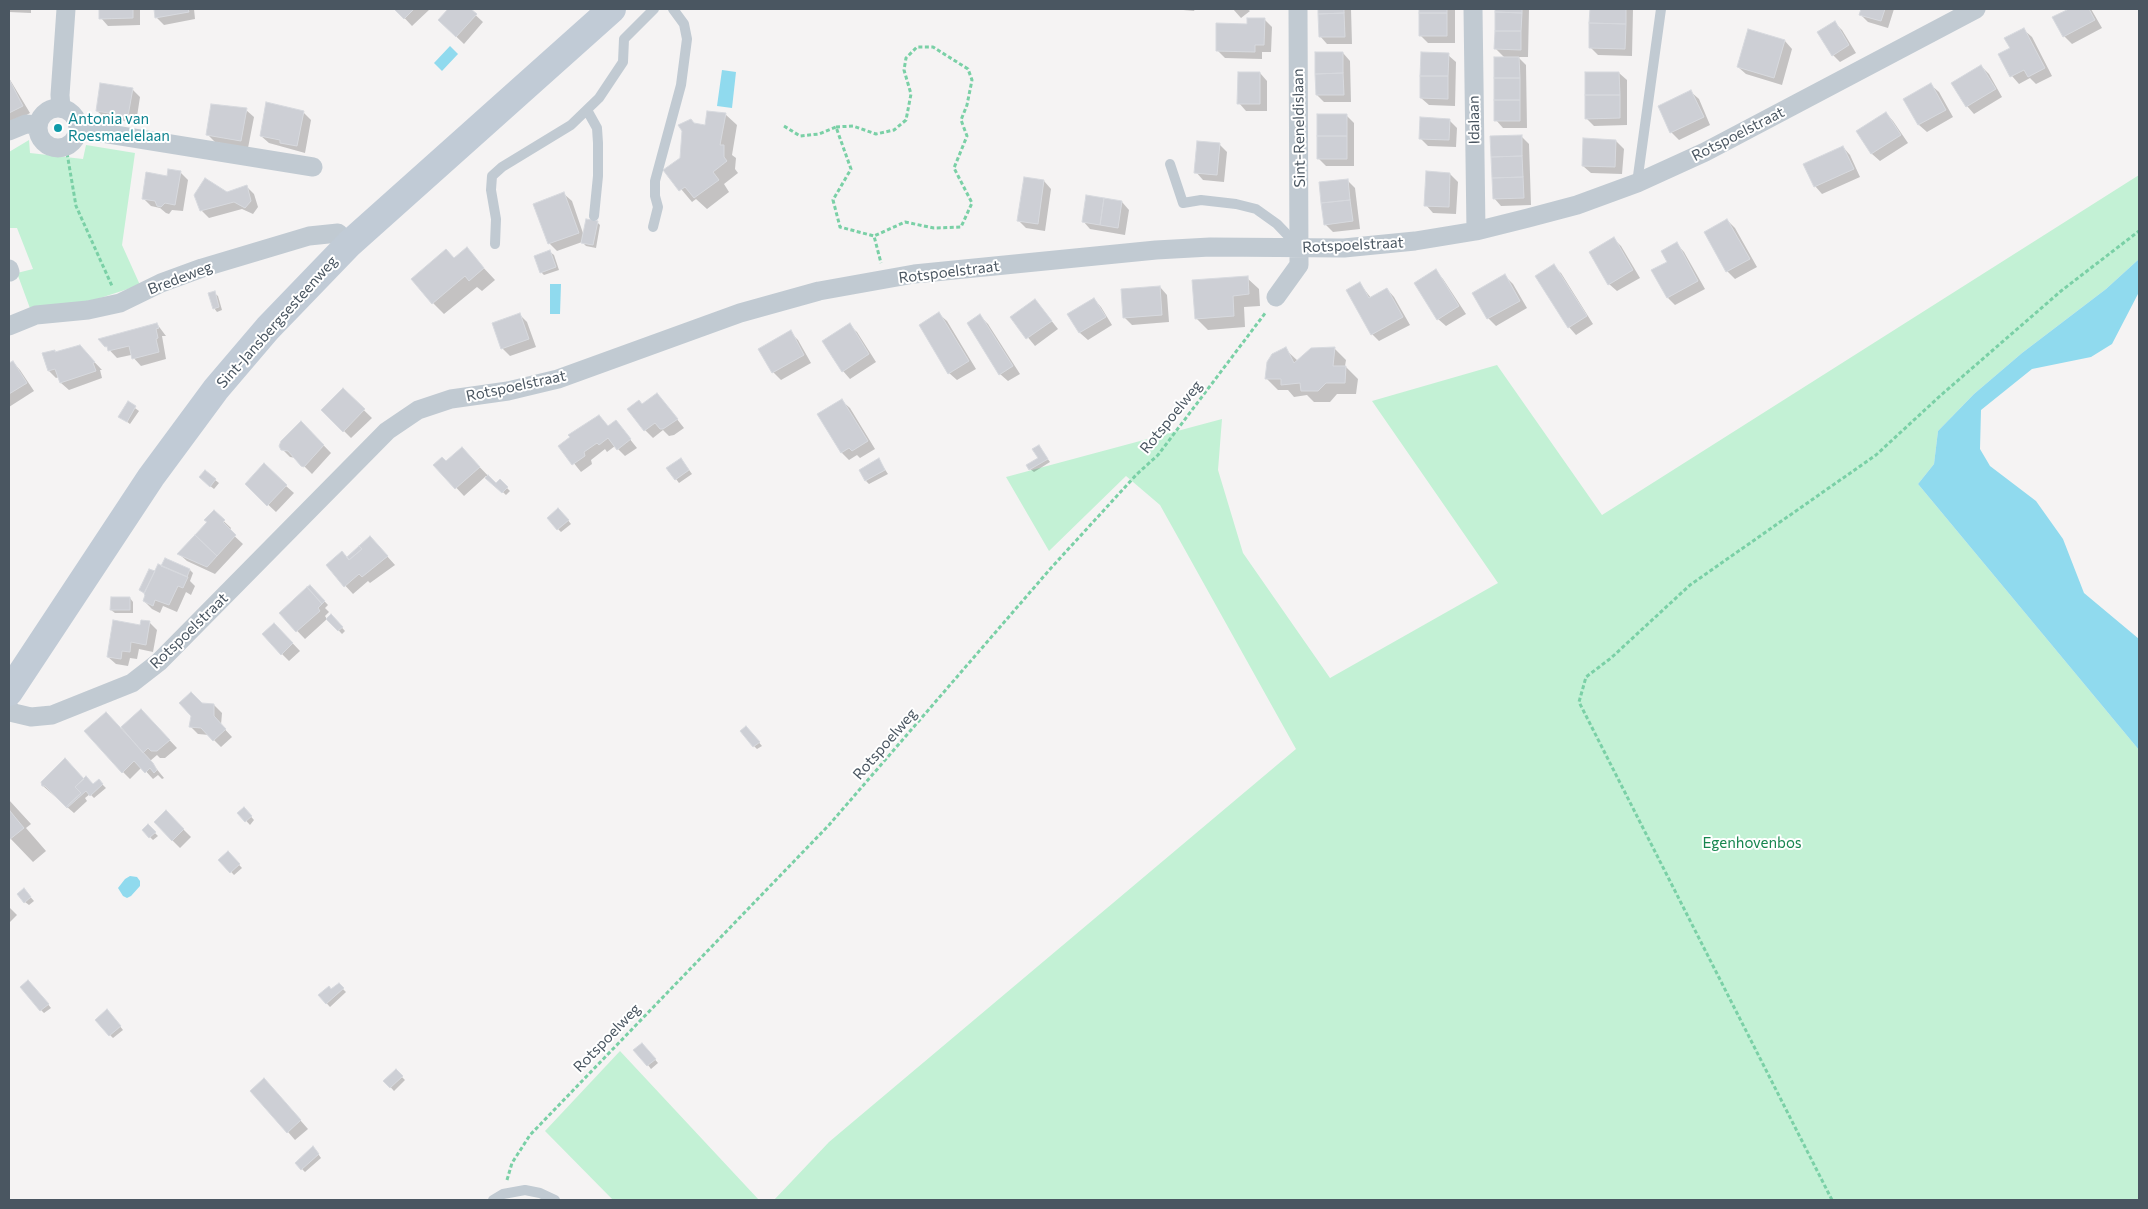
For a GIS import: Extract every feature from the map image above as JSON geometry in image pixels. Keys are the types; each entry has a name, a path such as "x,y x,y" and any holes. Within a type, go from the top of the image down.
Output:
{"main road":[{"name":"Sint-Jansbergsesteenweg","path":"9,692 151,477 216,389 268,328 349,244 612,9"}],"street":[{"path":"61,108 60,95 66,9"},
{"name":"Sint-Reneldislaan","path":"1276,297 1299,265 1298,9"},
{"name":"Idalaan","path":"1473,9 1476,231"},
{"name":"Rotspoelstraat","path":"9,709 14,713 31,717 52,715 132,683 159,662 387,431 418,410 451,400 508,391 558,379 740,313 819,291 914,274 1156,250 1210,247 1344,248 1389,244 1476,231 1577,205 1636,183 1705,152 1976,9"},
{"path":"61,108 74,116 78,132 76,138 66,147 53,148 43,142 38,131 38,125 46,112 61,108"},
{"path":"9,131 26,124 38,125"},
{"path":"78,132 90,131 313,167"},
{"name":"Bredeweg","path":"9,326 36,315 88,310 120,303 161,283 202,268 309,236 338,233 349,244"}],"lane":[{"path":"496,244 496,219 491,190 492,176 502,167 571,125 599,98 622,62 624,39 654,9"},
{"path":"653,227 658,207 655,181 681,85 688,39 684,24 673,9"},
{"path":"1636,183 1661,9"},
{"path":"587,110 597,128 598,143 598,176 594,216"},
{"path":"1170,164 1183,203 1201,200 1236,204 1256,209 1277,224 1300,248"},
{"path":"493,1200 503,1194 525,1190 540,1192 555,1200"}],"path":[{"path":"784,126 800,136 819,134 836,127 853,126 876,134 894,130 906,120 911,94 904,70 906,58 918,47 933,47 968,69 972,80 967,105 961,120 967,136 954,168 972,203 962,226 934,228 905,222 874,236 840,227 833,200 851,169 836,127"},
{"path":"66,147 76,206 120,303"},
{"path":"1832,1200 1578,702 1586,677 1611,658 1690,585 1876,455 1940,396 2061,291 2139,231"},
{"path":"874,236 885,280"},
{"name":"Rotspoelweg","path":"503,1194 512,1163 530,1135 829,825 1057,562 1136,474 1158,456 1221,374 1276,297"}],"green space":[{"path":"29,140 30,153 83,159 86,145 135,153 122,245 140,285 88,302 31,311 17,273 33,269 17,228 9,228 9,152"},
{"name":"Egenhovenbos","path":"2139,175 2139,259 2106,289 2022,353 1974,394 1938,431 1934,464 1918,484 2139,750 2139,1200 774,1200 829,1142 1296,749 1160,505 1126,476 1049,551 1006,477 1222,419 1218,470 1243,553 1330,678 1498,583 1372,401 1497,365 1602,515"},
{"path":"620,1051 759,1200 613,1200 545,1131"}],"water":[{"path":"450,46 458,54 442,71 434,63"},
{"path":"722,70 736,72 732,108 717,106"},
{"path":"2139,259 2139,292 2112,344 2091,357 2032,369 1981,410 1980,449 1990,466 2036,501 2063,539 2084,593 2139,639 2139,750 1918,484 1934,464 1938,431 1974,394 2022,353 2106,289"},
{"path":"550,284 561,284 560,314 550,314"},
{"path":"130,876 137,877 140,881 140,886 127,898 123,896 118,888"}],"building":[{"path":"99,9 133,9 133,18 99,19"},
{"path":"154,9 188,9 189,12 155,18"},
{"path":"394,9 414,9 404,19"},
{"path":"448,9 471,9 477,14 456,37 438,20"},
{"path":"1318,9 1344,9 1344,13 1318,14"},
{"path":"1419,9 1447,9 1447,13 1419,13"},
{"path":"1495,9 1522,9 1522,13 1495,12"},
{"path":"1590,9 1626,9 1626,24 1589,23"},
{"path":"1861,9 1885,9 1881,21 1859,15"},
{"path":"2069,9 2089,9 2095,20 2063,37 2052,17"},
{"path":"1495,12 1522,13 1521,31 1495,31"},
{"path":"1344,13 1345,37 1319,37 1318,14"},
{"path":"1419,13 1447,13 1447,36 1419,36"},
{"path":"1247,18 1265,18 1264,45 1255,45 1255,52 1216,51 1216,23 1247,24"},
{"path":"1835,21 1849,45 1832,56 1817,32"},
{"path":"1589,23 1626,24 1625,49 1589,48"},
{"path":"2024,28 2045,68 2028,77 2024,70 2010,77 1998,54 2010,48 2004,38"},
{"path":"1748,29 1785,40 1774,78 1737,67"},
{"path":"1495,31 1521,31 1521,50 1494,49"},
{"path":"1315,52 1343,52 1343,73 1315,74"},
{"path":"1421,52 1449,53 1448,76 1420,76"},
{"path":"1494,57 1519,57 1520,78 1494,78"},
{"path":"1981,65 1996,89 1966,107 1951,83"},
{"path":"1238,72 1260,72 1260,104 1237,104"},
{"path":"1585,72 1619,72 1620,95 1585,95"},
{"path":"1343,73 1344,95 1316,95 1315,74"},
{"path":"1420,76 1448,76 1448,99 1420,98"},
{"path":"1494,78 1520,78 1520,100 1494,100"},
{"path":"9,79 23,106 9,113"},
{"path":"100,83 133,88 128,116 96,111"},
{"path":"1931,83 1946,110 1918,125 1903,99"},
{"path":"1691,90 1704,117 1670,133 1658,106"},
{"path":"1585,95 1620,95 1620,118 1585,119"},
{"path":"1494,100 1520,100 1520,121 1494,121"},
{"path":"266,102 304,111 297,146 280,143 280,140 260,136"},
{"path":"211,104 247,108 241,141 206,135"},
{"path":"707,111 726,113 720,145 724,145 724,157 727,161 713,172 719,180 694,198 685,187 679,191 663,170 680,158 682,131 678,125 691,119 694,123 705,125"},
{"path":"1886,112 1901,135 1871,154 1856,131"},
{"path":"1317,114 1347,114 1347,136 1317,136"},
{"path":"1420,117 1450,119 1449,140 1419,139"},
{"path":"1522,135 1522,156 1491,157 1490,136"},
{"path":"1317,136 1347,136 1347,159 1317,159"},
{"path":"1583,138 1616,140 1615,167 1582,166"},
{"path":"1197,141 1220,143 1217,175 1194,173"},
{"path":"1843,146 1854,169 1814,187 1803,164"},
{"path":"1522,156 1523,177 1492,178 1491,157"},
{"path":"168,169 181,171 175,205 165,203 161,207 157,206 155,201 142,199 146,172 167,176"},
{"path":"1426,171 1450,173 1449,207 1424,206"},
{"path":"1024,177 1044,180 1038,224 1017,221"},
{"path":"1523,177 1524,198 1493,199 1492,178"},
{"path":"205,178 227,192 247,185 251,201 245,208 234,202 200,211 194,195"},
{"path":"1348,179 1350,200 1321,203 1319,182"},
{"path":"564,192 579,233 548,244 533,204"},
{"path":"1086,195 1104,198 1100,225 1082,222"},
{"path":"1104,198 1122,201 1118,228 1100,225"},
{"path":"1350,200 1353,221 1324,225 1321,203"},
{"path":"586,219 598,221 593,245 581,243"},
{"path":"1727,219 1750,259 1726,272 1704,232"},
{"path":"1614,237 1633,270 1608,285 1589,252"},
{"path":"1677,242 1698,281 1667,298 1651,270 1667,262 1661,251"},
{"path":"467,247 484,268 469,281 465,276 432,304 411,279 446,249 454,258"},
{"path":"550,250 556,267 540,273 534,256"},
{"path":"1554,264 1587,316 1568,328 1535,276"},
{"path":"1436,269 1459,306 1437,320 1414,283"},
{"path":"1505,274 1520,301 1487,319 1472,293"},
{"path":"1248,276 1249,294 1233,296 1234,316 1195,319 1192,280"},
{"path":"1360,282 1369,298 1387,288 1403,317 1371,335 1346,290"},
{"path":"1160,286 1162,315 1123,318 1121,289"},
{"path":"215,291 219,307 213,309 208,293"},
{"path":"1094,298 1106,317 1079,333 1067,314"},
{"path":"1035,299 1052,321 1026,339 1010,317"},
{"path":"939,312 969,361 948,374 919,325"},
{"path":"520,313 529,339 501,349 492,323"},
{"path":"980,314 1013,366 999,375 967,323"},
{"path":"157,323 159,328 156,329 158,338 156,339 159,352 132,359 129,346 108,351 107,346 105,347 98,339"},
{"path":"850,323 869,354 842,372 822,341"},
{"path":"791,330 804,355 772,373 758,349"},
{"path":"80,345 95,362 93,363 96,371 60,383 55,369 48,371 42,353 55,350 55,352"},
{"path":"1286,347 1294,363 1311,348 1335,347 1333,366 1346,366 1345,383 1326,383 1318,391 1301,391 1300,383 1281,385 1281,379 1265,379 1267,362 1272,354"},
{"path":"13,361 27,383 9,394 9,363"},
{"path":"343,388 365,409 343,432 321,410"},
{"path":"657,393 678,419 663,429 660,429 655,423 644,431 627,409 639,400 642,404"},
{"path":"842,399 868,441 852,451 849,448 841,453 817,414"},
{"path":"128,401 136,406 127,422 118,417"},
{"path":"599,415 608,426 616,420 631,439 617,450 608,438 599,445 597,443 584,452 585,456 572,465 558,446 570,437 568,435"},
{"path":"301,421 324,445 304,467 288,451 281,450 279,446 281,441"},
{"path":"1039,445 1048,459 1029,470 1026,465 1038,458 1032,449"},
{"path":"462,447 480,467 455,489 433,465 442,457 446,461"},
{"path":"681,458 689,470 675,480 666,468"},
{"path":"879,458 885,470 865,481 859,470"},
{"path":"264,463 287,485 267,506 245,484"},
{"path":"205,470 216,479 210,487 199,477"},
{"path":"488,475 496,483 500,479 508,487 502,493 485,478"},
{"path":"558,508 569,520 557,530 547,518"},
{"path":"214,510 225,520 223,522 236,535 217,556 195,535 207,522 204,520"},
{"path":"195,535 217,556 207,567 177,554"},
{"path":"370,536 388,556 362,577 359,574 344,587 326,565 342,551 349,560 362,549 359,546"},
{"path":"359,546 362,549 349,560 347,557"},
{"path":"165,558 190,569 187,577 161,566"},
{"path":"158,564 188,577 183,588 178,586 169,605 155,600 153,606 143,601 144,594"},
{"path":"149,569 155,571 144,593 139,590"},
{"path":"310,585 325,601 322,604 307,587"},
{"path":"307,587 322,604 318,608 320,611 296,632 279,613"},
{"path":"111,597 130,597 130,610 110,610"},
{"path":"331,614 343,627 338,631 326,619"},
{"path":"113,620 140,625 141,620 150,621 146,645 131,642 130,652 122,651 121,659 107,657"},
{"path":"274,623 293,643 281,655 262,634"},
{"path":"191,692 202,703 214,704 214,716 226,729 213,741 201,728 189,727 191,716 179,703"},
{"path":"141,709 170,740 157,751 151,751 148,748 143,753 121,727"},
{"path":"106,712 153,763 157,770 154,773 150,768 145,773 134,761 122,773 84,731"},
{"path":"746,726 760,742 753,747 740,731"},
{"path":"65,758 84,779 75,787 81,793 66,807 45,786 42,786 41,782"},
{"path":"86,776 93,784 99,779 103,784 90,796 86,791 67,808 81,793 75,787"},
{"path":"244,807 252,816 245,822 237,813"},
{"path":"166,810 184,829 172,841 154,822"},
{"path":"9,812 24,828 9,840"},
{"path":"148,824 156,832 149,838 142,830"},
{"path":"228,851 240,864 230,873 218,860"},
{"path":"24,888 31,897 24,903 17,894"},
{"path":"28,980 49,1004 40,1011 20,987"},
{"path":"339,983 344,988 326,1004 318,995 329,986 331,989"},
{"path":"107,1009 121,1026 109,1036 95,1020"},
{"path":"642,1043 656,1059 647,1066 633,1050"},
{"path":"396,1069 403,1076 390,1088 383,1081"},
{"path":"264,1078 301,1120 287,1133 250,1091"},
{"path":"313,1146 319,1154 301,1170 295,1163"}],"place":[{"name":"Antonia van Roesmaelelaan","path":"58,128"}]}
